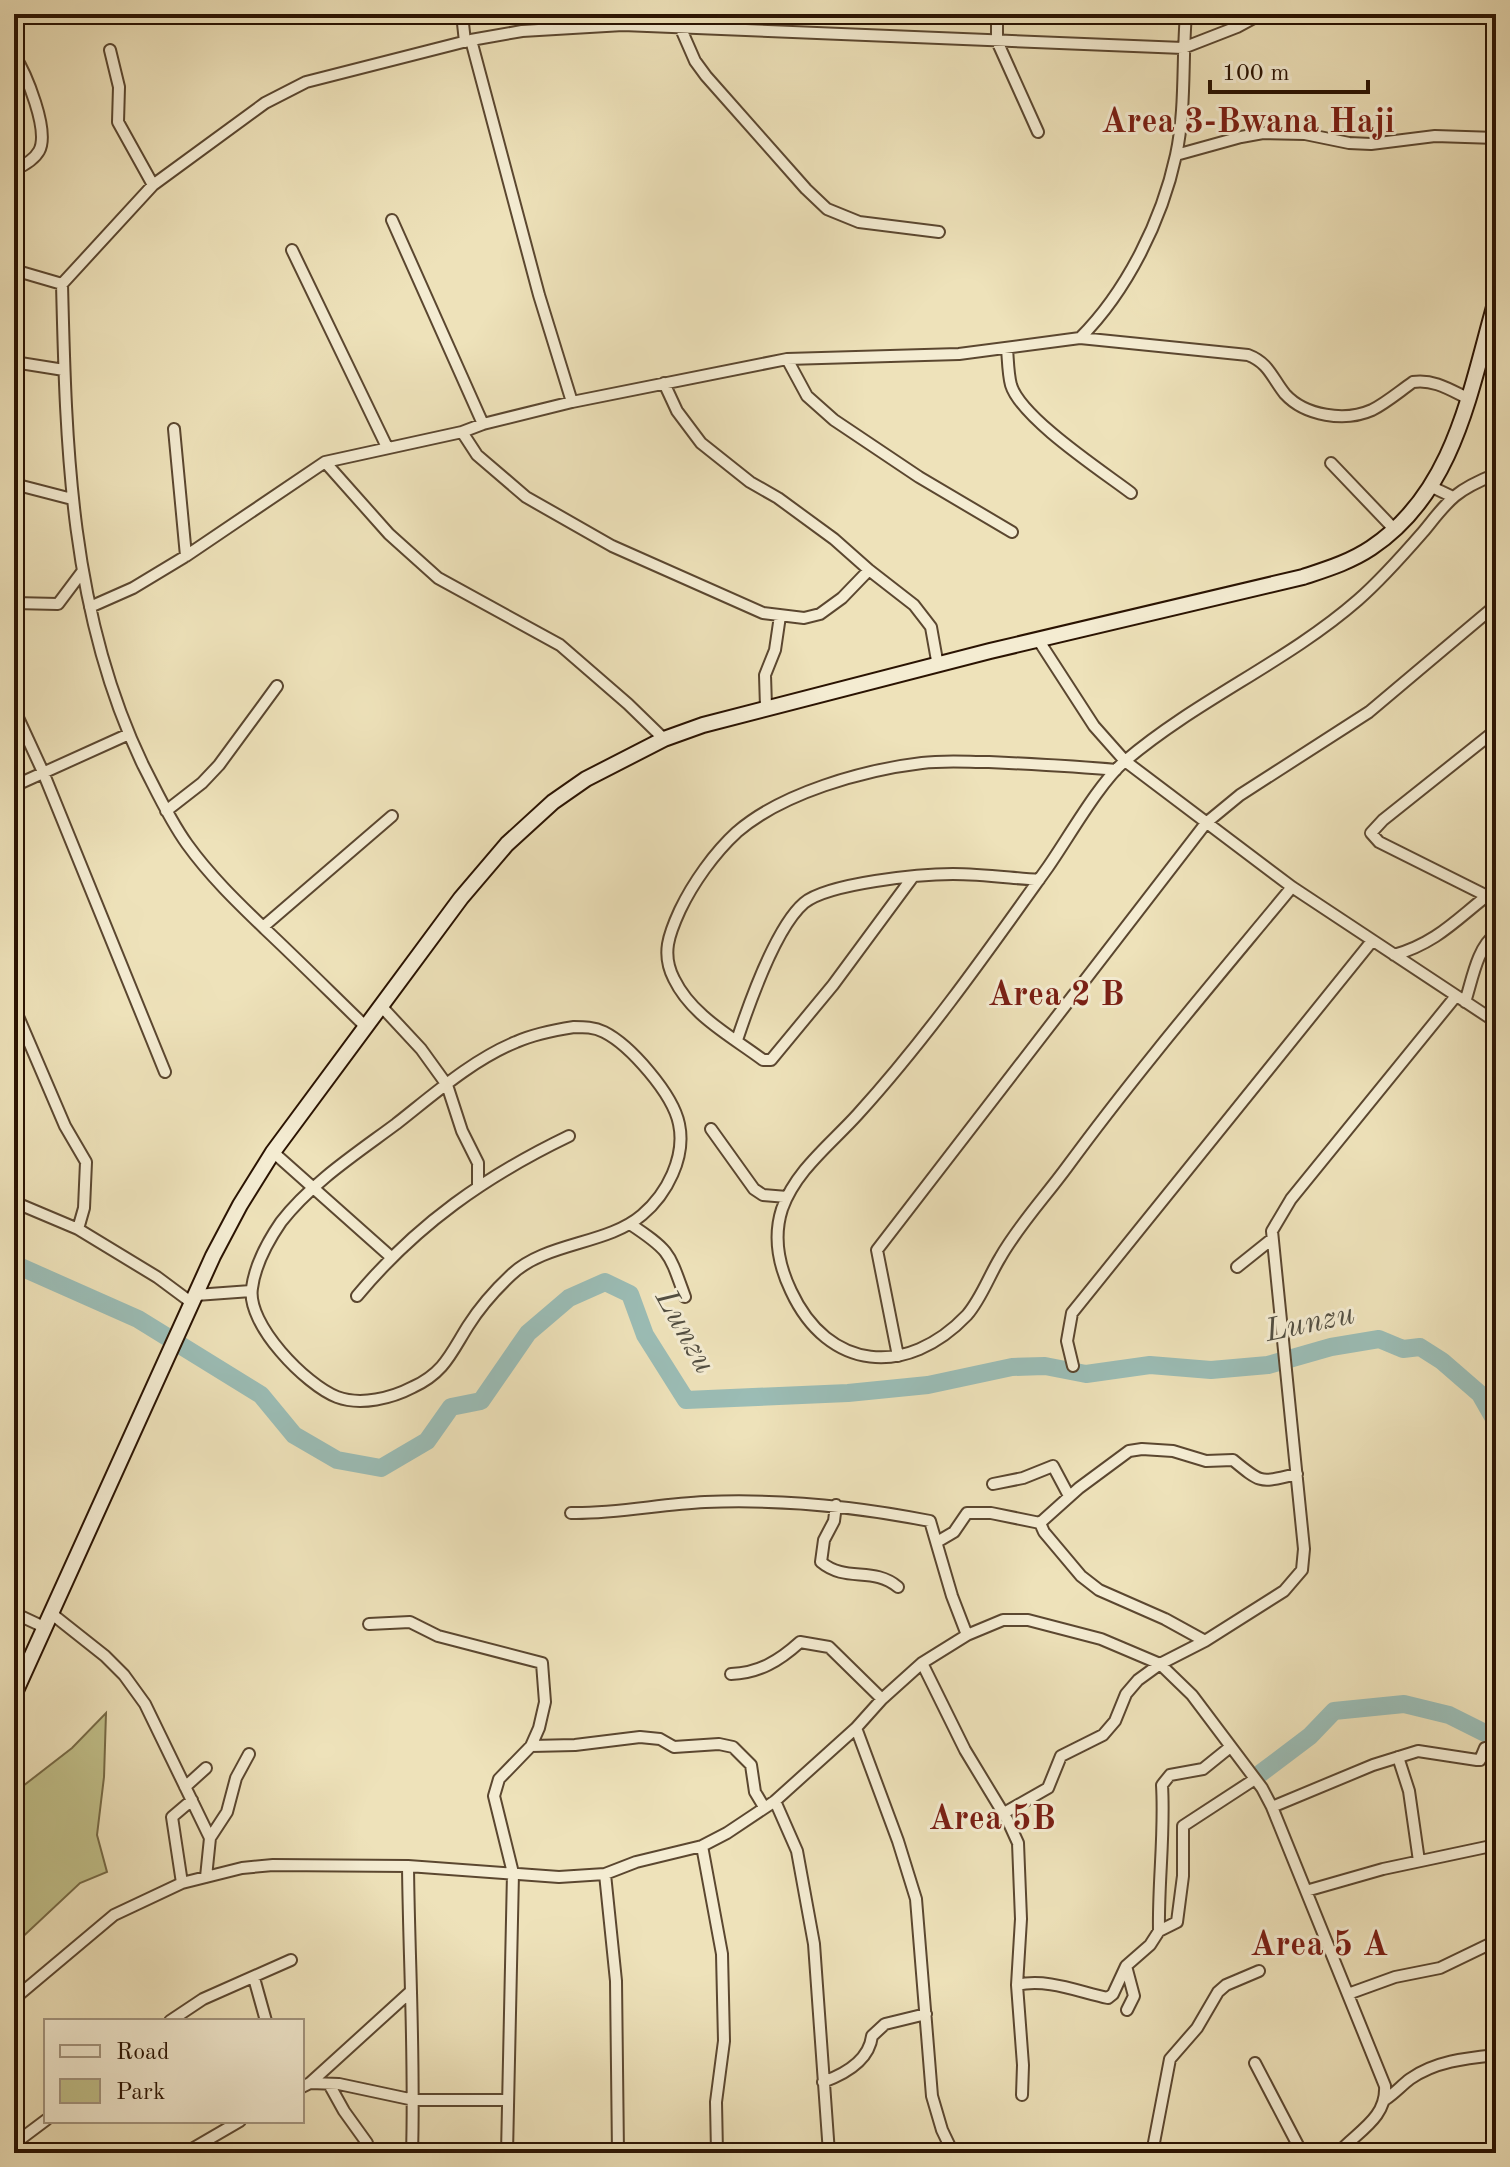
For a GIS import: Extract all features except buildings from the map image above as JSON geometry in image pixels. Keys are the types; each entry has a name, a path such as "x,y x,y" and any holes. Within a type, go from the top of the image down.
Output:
{"main road":[{"path":"14,1695 164,1364 240,1205 273,1152 365,1026 417,961 461,898 507,844 553,802 586,779 664,739 703,725 990,651 1303,577 1342,564 1370,549 1415,510 1432,487 1454,438 1496,300"}],"street":[{"path":"462,14 539,295 572,402"},
{"path":"997,14 997,41 1038,132"},
{"path":"1080,338 1108,306 1161,207 1176,155 1182,105 1186,14"},
{"path":"365,1026 213,878 166,811 129,734 99,652 82,572 72,499 62,284 153,185 265,103 306,82 468,41 522,31 623,25 1183,48 1261,14"},
{"path":"681,29 706,76 827,209 859,222 939,232"},
{"path":"110,50 119,87 118,122 153,185"},
{"path":"14,55 32,90 41,142 38,152 14,170"},
{"path":"1176,155 1263,133 1305,134 1371,144 1435,136 1496,138"},
{"path":"392,220 483,424"},
{"path":"292,250 387,447"},
{"path":"14,270 62,284"},
{"path":"90,607 133,588 186,556 325,462 462,432 572,402 787,359 926,355 1080,338 1248,355 1260,360 1286,395 1298,405 1326,415 1355,415 1370,411 1413,382 1420,381 1432,382 1467,398"},
{"path":"1007,348 1011,387 1018,400 1060,438 1131,493"},
{"path":"787,359 807,396 834,420 919,477 1012,532"},
{"path":"14,362 64,370"},
{"path":"664,383 677,411 701,443 750,482 778,498 834,539 914,605 931,627 938,666"},
{"path":"174,429 186,556"},
{"path":"462,432 477,455 526,497 612,546 763,613 804,618 820,614 842,598 869,570"},
{"path":"325,462 389,534 438,578 560,645 664,739"},
{"path":"1331,463 1395,530"},
{"path":"1292,887 1152,1056 1074,1157 1002,1254 968,1314 928,1345 898,1356 872,1359 850,1353 808,1323 783,1276 776,1241 780,1215 787,1197 805,1168 873,1098 918,1041 1039,880 1116,770 1197,707 1325,627 1378,582 1453,497 1496,474"},
{"path":"14,484 72,499"},
{"path":"1432,487 1453,497"},
{"path":"14,603 58,604 82,572"},
{"path":"898,1356 877,1250 1206,823 1240,795 1369,712 1496,605"},
{"path":"766,707 765,675 775,650 780,616"},
{"path":"1039,641 1094,726 1125,761 1292,887 1496,1022"},
{"path":"166,811 202,783 219,765 277,686"},
{"path":"14,709 43,772 165,1072"},
{"path":"1493,895 1379,842 1371,833 1383,820 1496,730"},
{"path":"14,786 129,734"},
{"path":"912,878 824,996 771,1060 763,1060 711,1023 685,996 669,966 666,943 686,897 710,862 738,831 774,808 821,787 924,762 1041,764 1116,770"},
{"path":"263,927 392,816"},
{"path":"737,1040 778,943 793,916 804,903 816,896 845,887 953,874 1039,880"},
{"path":"1493,895 1496,913"},
{"path":"1394,955 1426,944 1493,895"},
{"path":"1004,1813 1048,1788 1061,1756 1103,1735 1115,1721 1132,1687 1160,1664 1205,1641 1284,1591 1302,1570 1304,1549 1272,1239 1275,1223 1291,1199 1461,999 1483,949 1496,934"},
{"path":"1073,1366 1067,1341 1072,1313 1372,941"},
{"path":"381,1006 421,1049 447,1085 462,1131 478,1163 478,1185"},
{"path":"14,1007 65,1126 86,1162 84,1208 78,1229"},
{"path":"589,1027 603,1031 618,1041 651,1074 679,1123 677,1159 669,1182 657,1200 630,1224 544,1256 514,1271 490,1296 450,1359 430,1379 402,1393 365,1401 339,1398 319,1388 281,1352 266,1334 251,1291 269,1241 282,1221 313,1189 447,1085 516,1042 558,1030 589,1027"},
{"path":"711,1129 754,1189 763,1195 787,1197"},
{"path":"357,1296 391,1257 478,1185 511,1164 569,1136"},
{"path":"273,1152 391,1257"},
{"path":"14,1202 78,1229 194,1299 251,1291"},
{"path":"630,1224 659,1243 672,1259 685,1297"},
{"path":"1237,1267 1272,1239"},
{"path":"1040,1523 1122,1454 1142,1449 1173,1451 1206,1461 1233,1460 1253,1477 1267,1482 1297,1474"},
{"path":"993,1484 1023,1478 1053,1466 1069,1496"},
{"path":"571,1513 597,1514 702,1502 763,1501 836,1505 930,1521 967,1635"},
{"path":"836,1505 834,1521 824,1540 821,1562 831,1570 886,1577 898,1587"},
{"path":"937,1542 954,1532 967,1513 991,1513 1040,1523"},
{"path":"1040,1523 1081,1576 1099,1590 1165,1619 1205,1641"},
{"path":"14,1613 49,1621 105,1656 134,1688 210,1838"},
{"path":"14,1999 114,1915 182,1883 242,1868 273,1865 408,1866 559,1877 605,1874 636,1862 702,1846 775,1801 922,1663 967,1635 1003,1620 1043,1622 1101,1639 1160,1664 1192,1695 1255,1779 1272,1807 1380,2068 1386,2099"},
{"path":"369,1624 410,1622 438,1636 542,1663 544,1715 531,1746 499,1779 495,1790 513,1873 507,2153"},
{"path":"731,1674 747,1674 766,1668 800,1642 829,1647 882,1699"},
{"path":"922,1663 965,1750 1004,1813 1018,1843 1021,1919 1017,1985 1022,2095"},
{"path":"856,1728 916,1899 932,2096 953,2153"},
{"path":"531,1746 575,1745 640,1737 660,1739 674,1747 719,1744 733,1747 751,1765 755,1792 764,1807"},
{"path":"1272,1807 1373,1765 1418,1751 1480,1760 1485,1748 1496,1747"},
{"path":"1159,1931 1160,1856 1164,1827 1162,1785 1170,1775 1203,1769 1229,1748"},
{"path":"206,1877 210,1838 227,1812 236,1778 249,1754"},
{"path":"1398,1757 1409,1791 1419,1861"},
{"path":"185,1787 206,1768"},
{"path":"1017,1985 1059,1985 1108,1998 1113,1994 1126,1966 1150,1945 1159,1931 1177,1922 1183,1876 1183,1826 1255,1779"},
{"path":"182,1883 172,1817 192,1800"},
{"path":"775,1801 797,1851 814,1944 829,2153"},
{"path":"1306,1891 1419,1861 1496,1845"},
{"path":"702,1846 722,1954 724,2041 716,2102 717,2153"},
{"path":"408,1866 414,2100 412,2153"},
{"path":"605,1874 616,1981 618,2153"},
{"path":"1348,1994 1395,1977 1440,1968 1496,1941"},
{"path":"173,2019 203,1999 291,1960"},
{"path":"1126,1966 1134,1996 1127,2010"},
{"path":"1152,2153 1170,2059 1197,2028 1218,1992 1226,1985 1259,1971"},
{"path":"254,1978 265,2019"},
{"path":"306,2085 409,1993"},
{"path":"823,2082 842,2075 865,2055 870,2050 872,2036 885,2024 926,2014"},
{"path":"1338,2153 1375,2119 1386,2099 1410,2079 1424,2071 1463,2059 1496,2055"},
{"path":"1255,2063 1302,2153"},
{"path":"306,2085 329,2084 414,2100 507,2100"},
{"path":"329,2084 367,2143"},
{"path":"14,2144 44,2122"},
{"path":"185,2153 237,2123"}],"green space":[{"path":"106,1713 104,1777 97,1835 107,1872 80,1883 14,1945 14,1793 72,1748"}],"waterway":[{"name":"Lunzu","path":"14,1264 138,1319 261,1395 294,1435 337,1460 381,1468 427,1441 451,1407 481,1401 528,1333 569,1298 605,1282 630,1294 645,1335 686,1400 848,1393 928,1385 1012,1367 1045,1366 1086,1374 1150,1365 1211,1370 1268,1365 1331,1347 1379,1339 1403,1349 1420,1347 1442,1361 1480,1394 1496,1422"},
{"path":"1261,1773 1310,1736 1334,1711 1404,1704 1449,1715 1487,1734 1496,1732"}],"district":[{"name":"Area 3-Bwana Haji","path":"1248,123"},
{"name":"Area 2 B","path":"1056,996"},
{"name":"Area 5B","path":"992,1820"},
{"name":"Area 5 A","path":"1319,1946"}]}
